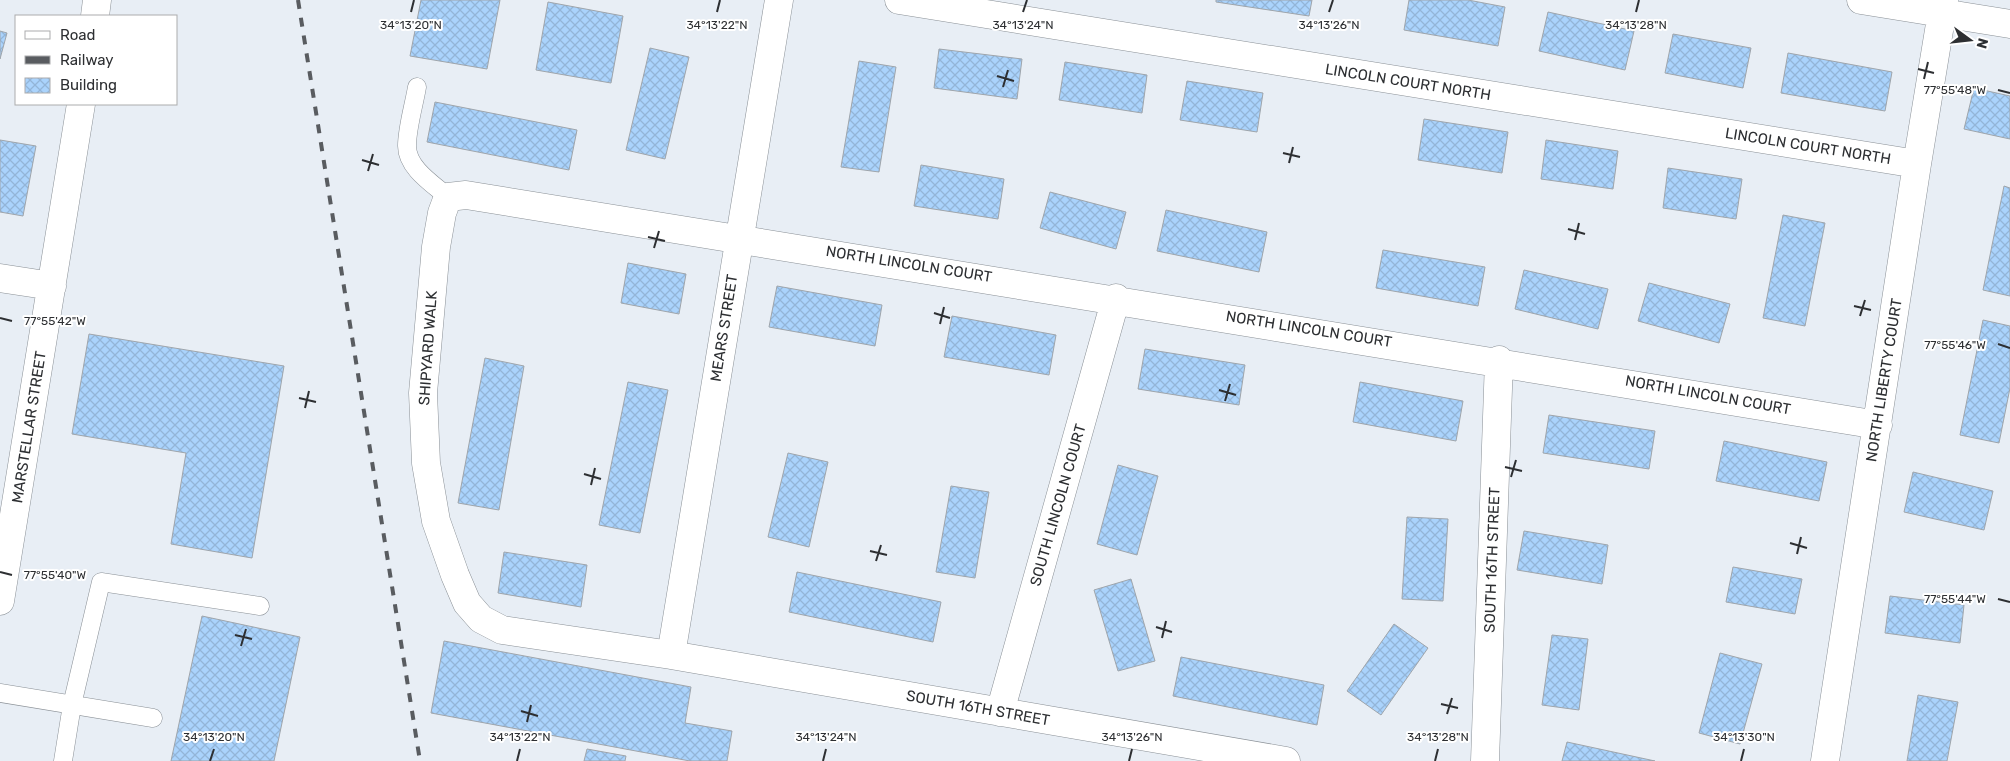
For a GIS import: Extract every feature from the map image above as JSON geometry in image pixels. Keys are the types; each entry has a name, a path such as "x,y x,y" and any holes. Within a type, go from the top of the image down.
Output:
{"street":[{"path":"95,15 97,0"},
{"name":"MEARS STREET","path":"671,655 779,0"},
{"name":"LINCOLN COURT NORTH","path":"899,0 1917,164"},
{"path":"1860,0 1943,7 2010,24"},
{"name":"NORTH LIBERTY COURT","path":"1825,761 1943,7"},
{"name":"MARSTELLAR STREET","path":"0,601 2,572 52,286 81,105"},
{"path":"448,197 466,195 739,236"},
{"name":"SHIPYARD WALK","path":"448,197 442,213 436,247 423,393 426,463 436,521 454,576 467,603 482,619 502,630 671,655"},
{"name":"NORTH LINCOLN COURT","path":"739,236 1499,360 1878,425"},
{"path":"0,278 52,286"},
{"name":"SOUTH LINCOLN COURT","path":"1000,712 1116,298"},
{"name":"SOUTH 16TH STREET","path":"1485,761 1499,360"},
{"name":"SOUTH 16TH STREET","path":"671,655 1286,761"}],"lane":[{"path":"417,87 407,147 412,163 425,178 448,197"},
{"path":"62,761 72,705 101,582 260,606"},
{"path":"0,693 153,718"}],"building":[{"path":"421,0 500,0 487,69 410,56"},
{"path":"1216,0 1312,0 1309,16 1216,2"},
{"path":"1409,0 1468,0 1505,7 1498,46 1404,30"},
{"path":"548,2 623,16 611,83 536,70"},
{"path":"1548,12 1634,31 1625,70 1539,51"},
{"path":"0,31 7,33 0,59"},
{"path":"1673,34 1751,48 1743,88 1665,73"},
{"path":"650,48 689,57 665,159 626,150"},
{"path":"939,49 1022,59 1017,99 934,88"},
{"path":"1788,53 1892,72 1885,111 1781,93"},
{"path":"859,61 896,67 879,172 841,167"},
{"path":"1065,62 1147,75 1142,113 1059,100"},
{"path":"1187,81 1263,93 1257,132 1180,120"},
{"path":"1974,88 2010,96 2010,139 1964,129"},
{"path":"435,102 577,130 569,170 427,142"},
{"path":"1424,119 1508,132 1502,173 1418,160"},
{"path":"0,140 36,146 23,216 0,212"},
{"path":"1546,140 1618,151 1613,189 1541,179"},
{"path":"921,165 1004,179 998,219 914,206"},
{"path":"1668,168 1742,179 1736,219 1663,208"},
{"path":"2004,186 2010,188 2010,296 1983,290"},
{"path":"1050,192 1126,212 1116,249 1040,228"},
{"path":"1166,210 1267,232 1259,272 1157,251"},
{"path":"1783,215 1825,223 1805,326 1763,318"},
{"path":"1383,250 1485,267 1478,306 1376,288"},
{"path":"628,263 686,274 679,314 621,303"},
{"path":"1524,270 1608,289 1598,329 1515,309"},
{"path":"1649,283 1730,304 1719,343 1638,321"},
{"path":"777,286 882,305 875,346 769,327"},
{"path":"952,316 1056,335 1049,375 944,357"},
{"path":"1983,320 2010,326 2010,388 1999,443 1960,435"},
{"path":"89,334 284,366 252,558 171,544 186,453 72,434"},
{"path":"1145,349 1245,365 1239,405 1138,389"},
{"path":"485,358 524,366 499,510 458,503"},
{"path":"628,382 668,390 640,533 599,525"},
{"path":"1360,382 1463,401 1456,441 1353,422"},
{"path":"1549,415 1655,431 1649,469 1543,453"},
{"path":"1724,441 1827,462 1819,501 1716,481"},
{"path":"788,453 828,462 809,547 768,537"},
{"path":"1118,465 1158,476 1137,555 1097,544"},
{"path":"1913,472 1993,491 1984,530 1904,512"},
{"path":"951,486 989,492 975,578 936,572"},
{"path":"1407,517 1448,519 1443,601 1402,599"},
{"path":"1524,531 1608,545 1602,584 1517,570"},
{"path":"504,552 587,565 581,607 498,593"},
{"path":"1733,567 1802,579 1795,614 1726,602"},
{"path":"797,572 941,602 933,642 789,612"},
{"path":"1131,579 1155,661 1118,671 1094,590"},
{"path":"1890,596 1964,605 1960,643 1885,633"},
{"path":"202,616 300,637 274,761 171,761"},
{"path":"1394,624 1428,648 1381,715 1347,691"},
{"path":"1552,635 1588,639 1579,710 1542,705"},
{"path":"444,641 691,687 685,723 732,731 727,761 690,761 431,713"},
{"path":"1720,653 1762,664 1740,744 1699,733"},
{"path":"1181,657 1324,685 1317,725 1173,696"},
{"path":"1918,695 1958,702 1947,761 1907,761"},
{"path":"1567,742 1655,761 1562,761"},
{"path":"587,749 626,756 625,761 584,761"}],"railway":[{"path":"298,0 420,761"}]}
